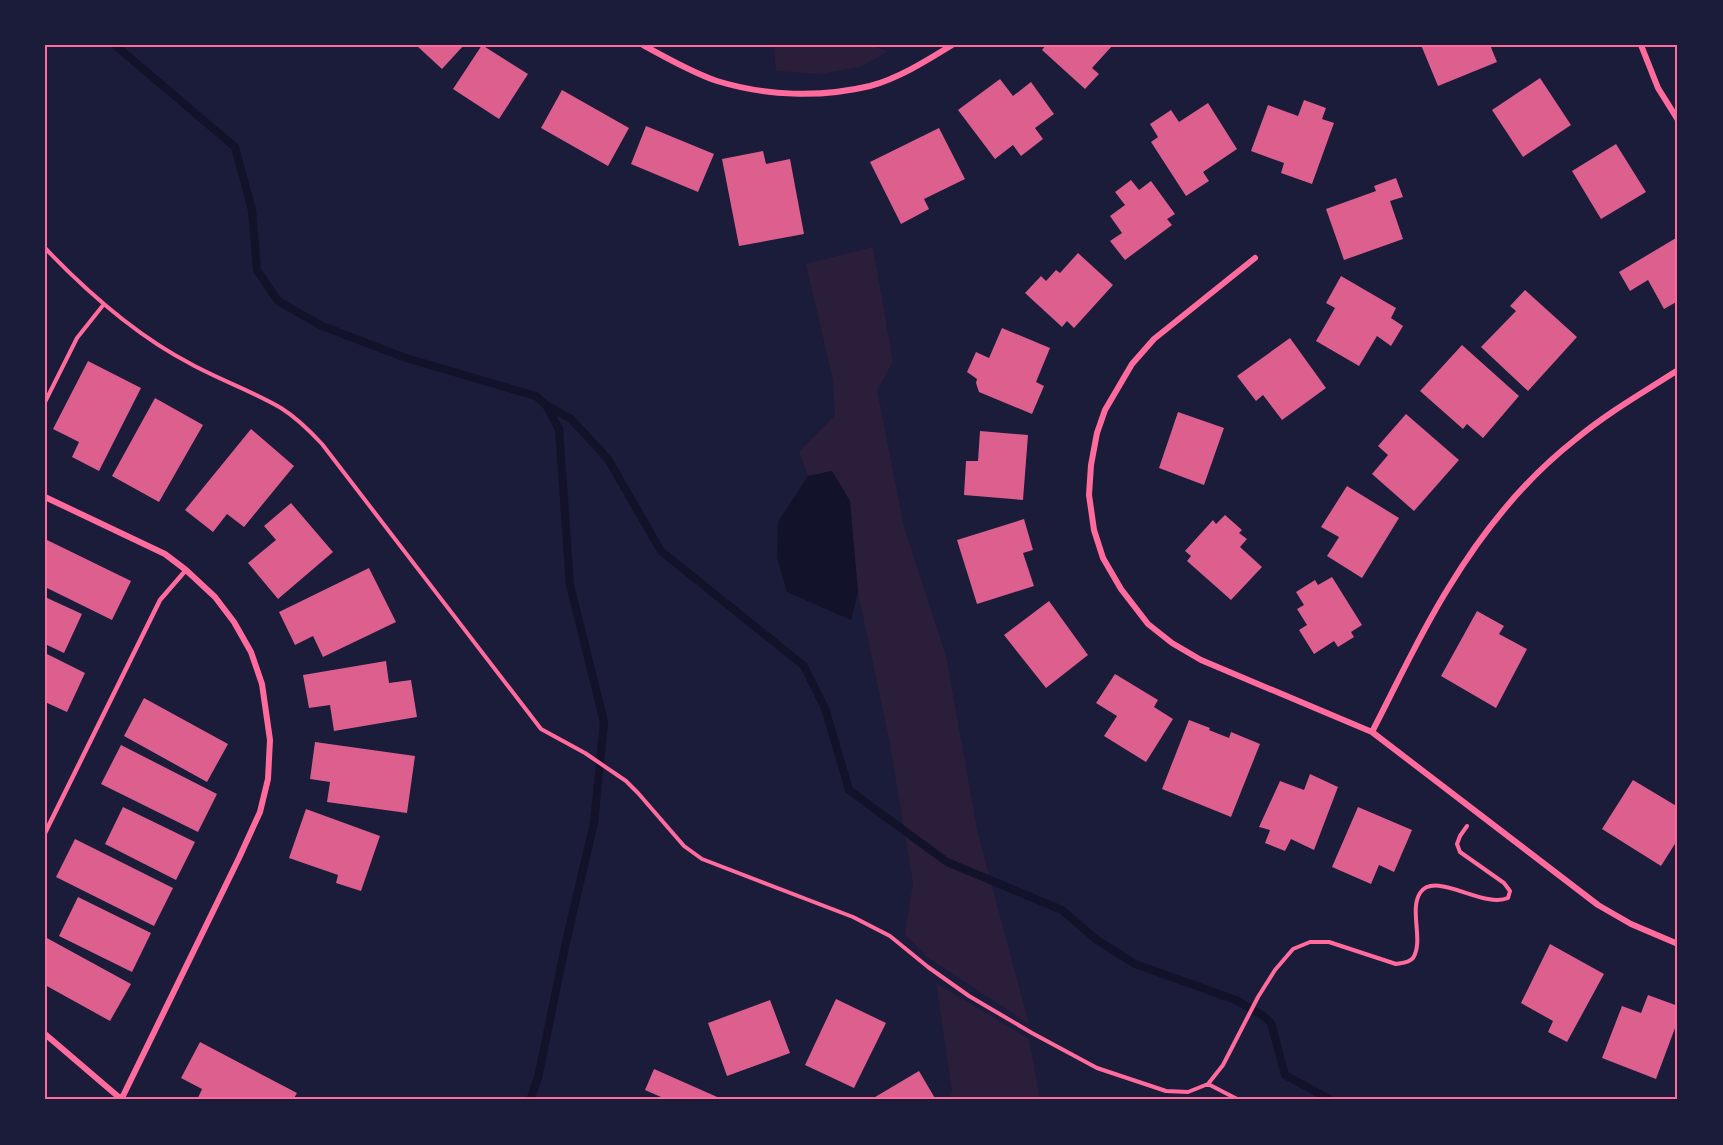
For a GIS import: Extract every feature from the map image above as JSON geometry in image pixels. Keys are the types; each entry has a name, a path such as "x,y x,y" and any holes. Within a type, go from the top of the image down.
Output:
{"street":[{"path":"643,45 717,81 758,91 799,95 872,86 927,61 951,45"},
{"path":"1641,45 1658,88 1678,120"},
{"path":"1255,258 1154,339 1132,364 1105,410 1097,433 1091,465 1089,495 1103,558 1121,590 1148,624 1172,643 1202,660 1372,732 1598,905 1632,924 1678,944"},
{"path":"1372,732 1447,589 1495,520 1545,466 1576,438 1678,370"},
{"path":"45,497 165,554 186,570 214,597 234,622 251,652 261,684 270,740 268,779 260,812 121,1099 45,1034"}],"lane":[{"path":"45,833 160,600 186,570"}],"path":[{"path":"45,248 104,304 148,339 191,364 282,409 304,425 322,444 542,729 585,753 626,781 684,846 702,860 853,917 890,936 969,996 1097,1068 1166,1091 1188,1092 1208,1084 1223,1065 1258,997 1275,970 1293,949 1310,942 1329,942 1396,964 1407,963 1413,957 1416,948 1416,903 1420,892 1429,885 1442,886 1491,901 1502,901 1508,898 1510,891 1504,883 1460,852 1457,843 1468,824"},
{"path":"45,402 77,338 104,304"},
{"path":"1208,1084 1239,1100"}],"shaded area":[{"path":"774,45 867,45 889,51 860,67 820,74 776,71"},
{"path":"873,247 893,362 877,390 904,527 946,656 978,834 1029,1024 926,956 905,934 913,883 890,744 858,592 854,555 832,471 808,476 799,452 835,415 833,380 806,264"},
{"path":"832,471 850,501 858,592 851,620 787,592 777,558 778,522 808,476"},
{"path":"936,983 1029,1039 1040,1100 949,1100 952,1091"}],"building":[{"path":"416,45 464,45 442,69"},
{"path":"482,45 528,74 499,119 453,89"},
{"path":"1046,45 1113,45 1092,68 1099,74 1085,89 1042,50"},
{"path":"1421,45 1490,45 1497,62 1438,86"},
{"path":"1540,78 1571,125 1523,157 1492,110"},
{"path":"1000,79 1013,96 1031,82 1054,114 1035,128 1043,139 1021,156 1013,145 995,159 958,110"},
{"path":"562,90 629,128 608,166 541,128"},
{"path":"1304,100 1326,108 1322,119 1334,123 1312,184 1281,173 1284,163 1251,151 1268,105 1298,116"},
{"path":"1208,103 1237,149 1203,172 1209,181 1186,196 1151,142 1158,137 1150,124 1171,110 1179,122"},
{"path":"646,126 714,154 698,192 631,164"},
{"path":"939,128 965,179 924,199 929,209 901,224 870,162"},
{"path":"1616,144 1646,192 1601,219 1572,171"},
{"path":"763,151 766,164 790,159 804,234 739,246 722,159"},
{"path":"1396,178 1403,197 1390,201 1403,239 1344,260 1326,209 1376,191 1374,186"},
{"path":"1131,180 1139,190 1151,181 1175,214 1167,219 1172,225 1125,260 1110,241 1122,233 1110,216 1125,205 1115,192"},
{"path":"1676,238 1678,241 1678,301 1664,309 1648,280 1630,291 1619,272"},
{"path":"1078,253 1113,285 1074,328 1067,321 1062,327 1025,293 1041,276 1046,281 1056,270 1060,273"},
{"path":"1341,276 1396,308 1391,318 1403,326 1391,346 1377,336 1359,366 1316,341 1335,308 1326,303"},
{"path":"1525,290 1577,337 1528,391 1481,347 1516,311 1510,306"},
{"path":"1002,328 1050,348 1036,382 1044,386 1032,414 979,392 977,379 967,372 976,352 989,358"},
{"path":"1290,338 1326,388 1282,420 1263,395 1256,401 1237,376"},
{"path":"1462,345 1519,396 1483,438 1467,424 1463,429 1420,391"},
{"path":"88,361 141,388 99,471 72,457 79,442 53,429"},
{"path":"155,398 203,425 159,502 112,476"},
{"path":"1178,412 1224,428 1204,485 1159,468"},
{"path":"1406,414 1459,460 1414,511 1372,474 1388,455 1378,446"},
{"path":"251,429 294,466 244,527 227,514 213,532 185,510"},
{"path":"980,431 1028,435 1023,500 964,495 966,461 978,461"},
{"path":"1347,486 1399,518 1362,578 1327,556 1339,537 1321,527"},
{"path":"291,503 333,552 278,599 248,563 276,540 264,526"},
{"path":"1225,515 1242,530 1239,533 1247,539 1240,547 1262,567 1231,600 1187,561 1191,556 1185,551 1213,520 1216,524"},
{"path":"1024,519 1033,550 1023,553 1034,586 977,604 957,540"},
{"path":"45,539 131,581 112,620 45,587"},
{"path":"369,568 396,622 323,657 313,636 295,645 279,612"},
{"path":"1332,577 1362,625 1351,632 1354,637 1338,647 1334,641 1314,654 1299,630 1307,625 1297,609 1304,605 1296,592 1315,580 1318,585"},
{"path":"45,597 82,614 64,653 45,644"},
{"path":"1049,601 1088,655 1046,688 1004,635"},
{"path":"1477,611 1504,626 1499,634 1527,649 1496,708 1441,676"},
{"path":"45,653 85,673 67,712 45,702"},
{"path":"386,661 389,683 411,680 417,717 334,731 330,705 309,708 303,675"},
{"path":"1115,674 1158,700 1154,707 1173,719 1146,762 1104,736 1117,716 1096,703"},
{"path":"144,698 228,744 207,782 124,736"},
{"path":"1189,720 1229,738 1231,732 1260,744 1231,817 1162,789"},
{"path":"315,742 415,756 407,813 327,802 330,782 310,779"},
{"path":"121,745 217,794 198,832 101,784"},
{"path":"1310,774 1338,787 1314,850 1291,839 1285,851 1265,843 1270,830 1259,827 1280,781 1304,790"},
{"path":"1633,780 1678,807 1678,839 1661,866 1602,829"},
{"path":"123,807 195,842 176,880 105,844"},
{"path":"1358,807 1412,830 1394,872 1379,865 1371,884 1332,867"},
{"path":"306,809 380,836 361,891 336,883 338,875 289,858"},
{"path":"75,839 173,888 154,926 56,877"},
{"path":"78,897 151,933 132,972 59,936"},
{"path":"45,937 131,984 110,1021 45,985"},
{"path":"1550,944 1604,974 1567,1042 1548,1032 1553,1021 1521,1003"},
{"path":"1648,995 1678,1006 1678,1020 1656,1079 1602,1058 1622,1006 1641,1013"},
{"path":"836,999 886,1023 854,1088 805,1065"},
{"path":"770,1000 790,1053 727,1076 708,1023"},
{"path":"200,1042 297,1093 293,1100 197,1100 202,1089 181,1078"},
{"path":"654,1069 724,1100 660,1100 661,1097 645,1090"},
{"path":"919,1071 936,1100 870,1100"}],"waterway":[{"path":"115,45 235,147 252,210 257,270 278,301 322,326 406,358 536,396 546,405 571,419 608,459 661,551 804,666 825,708 849,790 947,862 1062,910 1097,940 1135,964 1236,1000 1262,1015 1271,1023 1285,1075 1331,1100"},
{"path":"530,1100 538,1078 566,942 594,823 604,722 570,585 559,429 546,405"}]}
